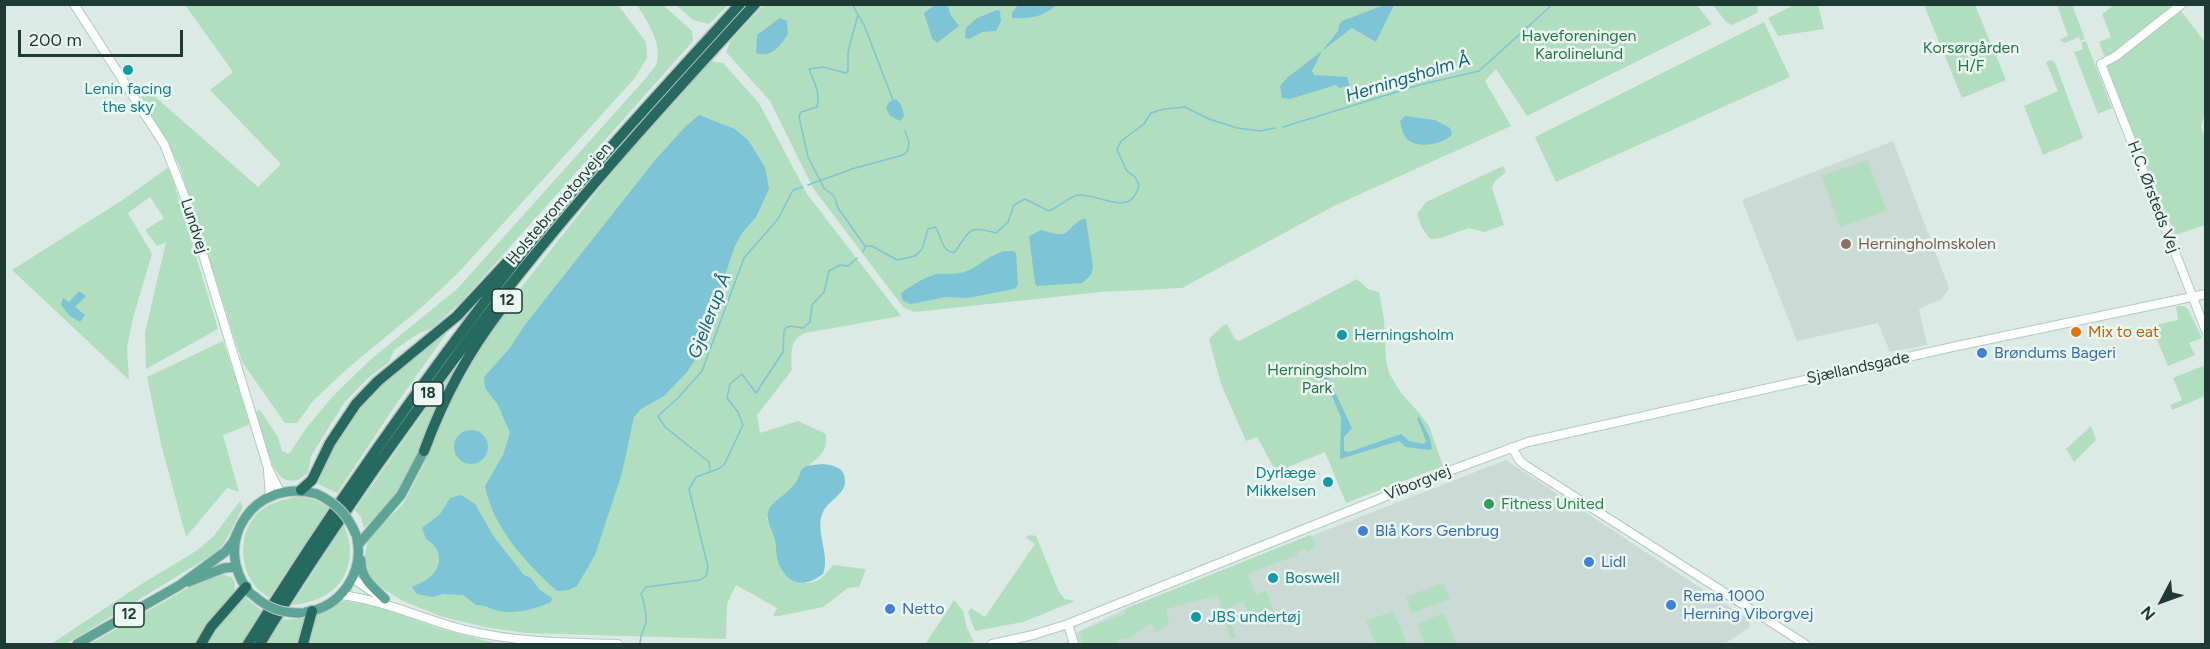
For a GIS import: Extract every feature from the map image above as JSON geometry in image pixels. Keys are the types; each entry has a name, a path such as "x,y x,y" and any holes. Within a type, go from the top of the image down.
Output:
{"highway":[{"name":"Holstebromotorvejen","path":"248,645 328,519 394,424 520,256 594,168 740,4"},
{"name":"Holstebromotorvejen","path":"262,641 336,525 425,398 528,263 611,164 755,4"},
{"name":"12","path":"424,451 448,391 465,360 482,334 611,164"},
{"name":"12","path":"300,490 312,480 330,443 356,404 378,381 457,316 594,168"},
{"path":"201,645 211,627 249,591"},
{"path":"303,645 306,612"}],"main road":[{"name":"12","path":"357,540 387,512 401,495 424,451"},
{"name":"12","path":"77,645 180,585 225,552 248,514 262,500 280,492 300,490"},
{"path":"238,531 235,549 236,567 249,591 270,608 290,613 306,612 331,603 341,594 352,578 358,559 357,540 345,514 337,505 317,494 300,490"},
{"path":"385,599 364,578 361,558 363,546 368,537 387,512"},
{"name":"12","path":"180,585 224,568 236,567"}],"street":[{"name":"Lundvej","path":"74,4 164,144 176,171 268,468 280,492"},
{"name":"H.C. Ørsteds Vej","path":"2182,4 2116,56 2101,64 2205,331"},
{"name":"Sjællandsgade","path":"1512,447 1638,416 2205,294"},
{"name":"Viborgvej","path":"992,645 1068,624 1512,447"},
{"path":"1512,447 1525,465 1804,645"},
{"name":"Lundvej","path":"268,468 270,496"},
{"path":"352,578 402,609"},
{"path":"341,594 402,609 460,629 490,636 618,645"},
{"path":"1068,624 1074,645"}],"shaded area":[{"name":"Herningholmskolen","path":"1893,141 1949,288 1942,299 1919,309 1927,345 1890,352 1878,323 1797,341 1742,200"},
{"path":"1506,460 1749,620 1750,627 1724,644 1063,644 1080,631 1124,609"}],"green space":[{"name":"Haveforeningen Karolinelund","path":"765,4 1696,4 1712,24 1527,116 1496,69 1485,81 1511,126 1336,205 1182,288 1101,292 914,312 903,307 813,188 770,101 726,52 731,40"},
{"path":"2169,4 2171,7 2112,53 2104,56 2099,42 2111,37 2102,14 2114,5"},
{"path":"185,5 618,5 646,42 647,58 634,79 459,272 422,307 348,368 313,401 297,423 285,423 242,362 179,165 140,95 152,94 258,187 281,164 210,90 233,72"},
{"path":"637,5 663,5 692,31 693,41 461,302 432,328 418,334 394,350 389,362 367,379 344,403 311,456 308,473 298,480 284,479 270,458 255,412 260,410 278,437 282,451 289,454 307,427 333,396 370,360 458,288 655,66 658,54 655,39"},
{"path":"676,5 728,5 709,24 693,20"},
{"path":"1713,5 1761,5 1758,6 1757,13 1732,25 1726,22"},
{"path":"1794,5 1818,5 1824,29 1778,36 1768,18"},
{"name":"Korsørgården H/F","path":"1924,5 1975,5 2006,80 1962,98"},
{"path":"2057,5 2072,5 2085,39 2080,41 2079,37 2065,43 2059,40 2068,36"},
{"path":"2181,11 2205,42 2205,114 2201,126 2206,142 2205,225 2175,235 2109,73 2108,63 2120,58"},
{"path":"1764,22 1790,77 1556,182 1535,137"},
{"path":"2086,41 2112,108 2098,114 2074,52 2083,49 2081,42"},
{"path":"2052,60 2083,138 2043,155 2024,106 2058,91 2046,62"},
{"path":"711,61 723,63 759,103 807,194 901,316 805,333 800,336 792,348 792,370 757,415 760,433 798,421 826,434 825,446 820,456 801,470 792,488 772,504 767,519 776,541 776,556 806,583 819,580 833,565 866,569 859,587 848,588 823,607 773,616 777,608 736,585 727,604 726,639 526,633 484,627 440,616 403,601 369,580 363,562 369,537 403,504 423,466 453,394 478,348 524,284 621,161"},
{"path":"1867,160 1887,211 1840,227 1822,176"},
{"path":"1503,166 1506,172 1495,181 1492,188 1504,225 1484,232 1469,228 1441,238 1430,239 1422,228 1417,214 1426,202"},
{"path":"169,167 218,329 146,369 145,333 166,242 157,246 145,230 164,218 150,197 128,213 152,254 133,318 127,348 129,380 12,270 121,201"},
{"name":"Herningsholm Park","path":"1357,279 1368,289 1379,292 1389,373 1401,393 1429,426 1443,466 1346,503 1325,452 1276,472 1257,437 1246,441 1221,384 1209,339 1227,324 1235,339 1239,341"},
{"path":"2176,306 2184,306 2188,309 2202,338 2189,343 2195,355 2168,366 2151,326 2178,320"},
{"path":"447,333 337,493 318,484 339,435 353,415 386,380"},
{"path":"223,341 251,424 223,435 239,492 227,488 186,537 161,444 147,377"},
{"path":"463,356 440,399 406,476 388,504 364,528 361,517 355,510"},
{"path":"2205,365 2205,396 2172,410 2170,405 2182,400 2173,378"},
{"path":"2091,426 2096,440 2074,462 2065,450"},
{"path":"299,496 329,507 269,598 255,586 249,577 243,556 245,534 256,515 264,508"},
{"path":"240,501 243,507 217,552 66,644 51,644 196,551 213,537"},
{"path":"344,525 350,548 349,561 341,582 315,600 292,605"},
{"path":"1310,535 1316,545 1308,552 1304,548 1297,552 1298,555 1247,574 1256,595 1266,591 1275,613 1251,622 1244,601 1228,609 1236,638 1230,639 1218,595 1166,609 1169,624 1155,632 1152,623 1129,638 1118,640 1118,644 1083,644 1080,631 1125,614 1125,609"},
{"path":"1036,536 1059,592 1065,599 1075,601 1023,622 975,631 968,612 971,608 985,617 1035,544 1025,537"},
{"path":"220,574 232,577 235,583 234,594 209,622 195,644 90,644 193,585"},
{"path":"1443,583 1450,599 1412,613 1406,597"},
{"path":"244,596 262,611 242,644 204,644 213,630"},
{"path":"954,600 963,611 967,628 974,642 926,643"},
{"path":"344,601 378,606 440,629 495,643 510,644 308,644 316,615"},
{"path":"1393,611 1407,644 1376,644 1366,621"},
{"path":"1444,613 1456,644 1425,644 1417,624"},
{"path":"306,618 299,644 267,644 281,620"}],"water":[{"path":"936,4 948,5 950,14 959,26 937,43 932,38 924,13"},
{"path":"1018,5 1057,5 1036,16 1012,18 1012,13"},
{"path":"1384,5 1394,5 1376,42 1352,28 1322,51 1338,31 1342,21"},
{"path":"997,10 1000,11 1001,21 996,31 982,32 969,39 965,38 966,28 977,18"},
{"path":"780,18 787,21 788,34 771,53 756,53 757,35"},
{"path":"1322,51 1312,71 1314,75 1347,77 1350,86 1339,88 1336,85 1290,99 1282,98 1280,86"},
{"path":"896,99 904,113 900,121 890,116 886,108 889,102"},
{"path":"699,115 735,129 748,140 765,167 769,189 756,217 742,233 735,246 697,357 687,372 664,396 641,409 634,417 622,473 595,555 577,586 569,590 557,591 512,544 489,501 485,486 503,455 510,433 498,405 485,388 484,377 510,348 524,326 656,159"},
{"path":"1405,116 1435,120 1450,128 1452,134 1437,143 1423,145 1411,142 1403,133 1401,126 1400,121"},
{"path":"1082,219 1086,219 1093,267 1091,275 1082,283 1037,286 1029,236 1041,230 1062,234"},
{"path":"1005,251 1016,253 1018,285 1014,289 968,298 946,297 911,304 903,301 901,294 924,279 937,274 964,272"},
{"path":"79,291 86,296 75,307 85,315 80,322 70,316 61,305 63,298 69,302"},
{"path":"1325,371 1352,428 1344,437 1344,451 1349,452 1401,434 1409,441 1424,444 1426,441 1417,418 1419,417 1430,438 1432,449 1406,447 1399,441 1340,459 1341,417 1322,373"},
{"path":"471,430 483,435 488,447 483,459 471,464 459,459 454,447 459,435"},
{"path":"822,464 841,470 845,485 826,507 821,517 825,559 823,574 801,583 789,578 780,567 768,513 774,503 794,485 801,470 806,466"},
{"path":"461,495 475,504 494,537 524,575 531,578 540,590 552,598 551,602 526,610 506,612 476,605 463,595 443,594 432,597 417,594 412,587 429,578 439,563 438,552 426,539 422,528 440,514 450,498"}],"waterway":[{"name":"Gjellerup Å","path":"852,4 864,25 893,100"},
{"name":"Herningsholm Å","path":"1283,127 1419,85 1479,71 1553,4"},
{"path":"858,15 848,51 848,71 846,73 823,67 809,69 818,92 817,107 801,112 799,117 808,157 824,188 834,196 838,208 865,246"},
{"name":"Herningsholm Å","path":"863,252 866,246 872,246 897,260 915,256 922,249 928,229 935,227 946,249 954,253 970,231 996,233 1008,222 1014,205 1025,199 1049,211 1078,195 1114,202 1129,201 1135,195 1139,185 1135,177 1127,171 1117,150 1121,141 1144,124 1151,113 1164,109 1185,107 1209,119 1237,128 1260,131 1275,128"},
{"name":"Gjellerup Å","path":"808,185 852,169 903,155 908,150 909,142 905,131"},
{"name":"Gjellerup Å","path":"710,470 709,462 665,427 658,416 702,371 744,258 778,219 793,190 803,187"},
{"name":"Herningsholm Å","path":"640,644 646,619 641,594 646,587 700,580 706,576 708,567 689,489 696,477 724,465 743,425 738,412 727,398 730,384 742,374 756,393 783,352 786,328 790,326 803,328 810,322 812,305 824,292 829,271 840,265 848,266 857,258"}],"place":[{"name":"Lenin facing the sky","path":"128,70"},
{"name":"Herningholmskolen","path":"1846,244"},
{"name":"Mix to eat","path":"2076,332"},
{"name":"Herningsholm","path":"1342,335"},
{"name":"Brøndums Bageri","path":"1982,353"},
{"name":"Dyrlæge Mikkelsen","path":"1328,482"},
{"name":"Fitness United","path":"1489,504"},
{"name":"Blå Kors Genbrug","path":"1363,531"},
{"name":"Lidl","path":"1589,562"},
{"name":"Boswell","path":"1273,578"},
{"name":"Rema 1000 Herning Viborgvej","path":"1671,605"},
{"name":"Netto","path":"890,609"},
{"name":"JBS undertøj","path":"1196,617"}]}
